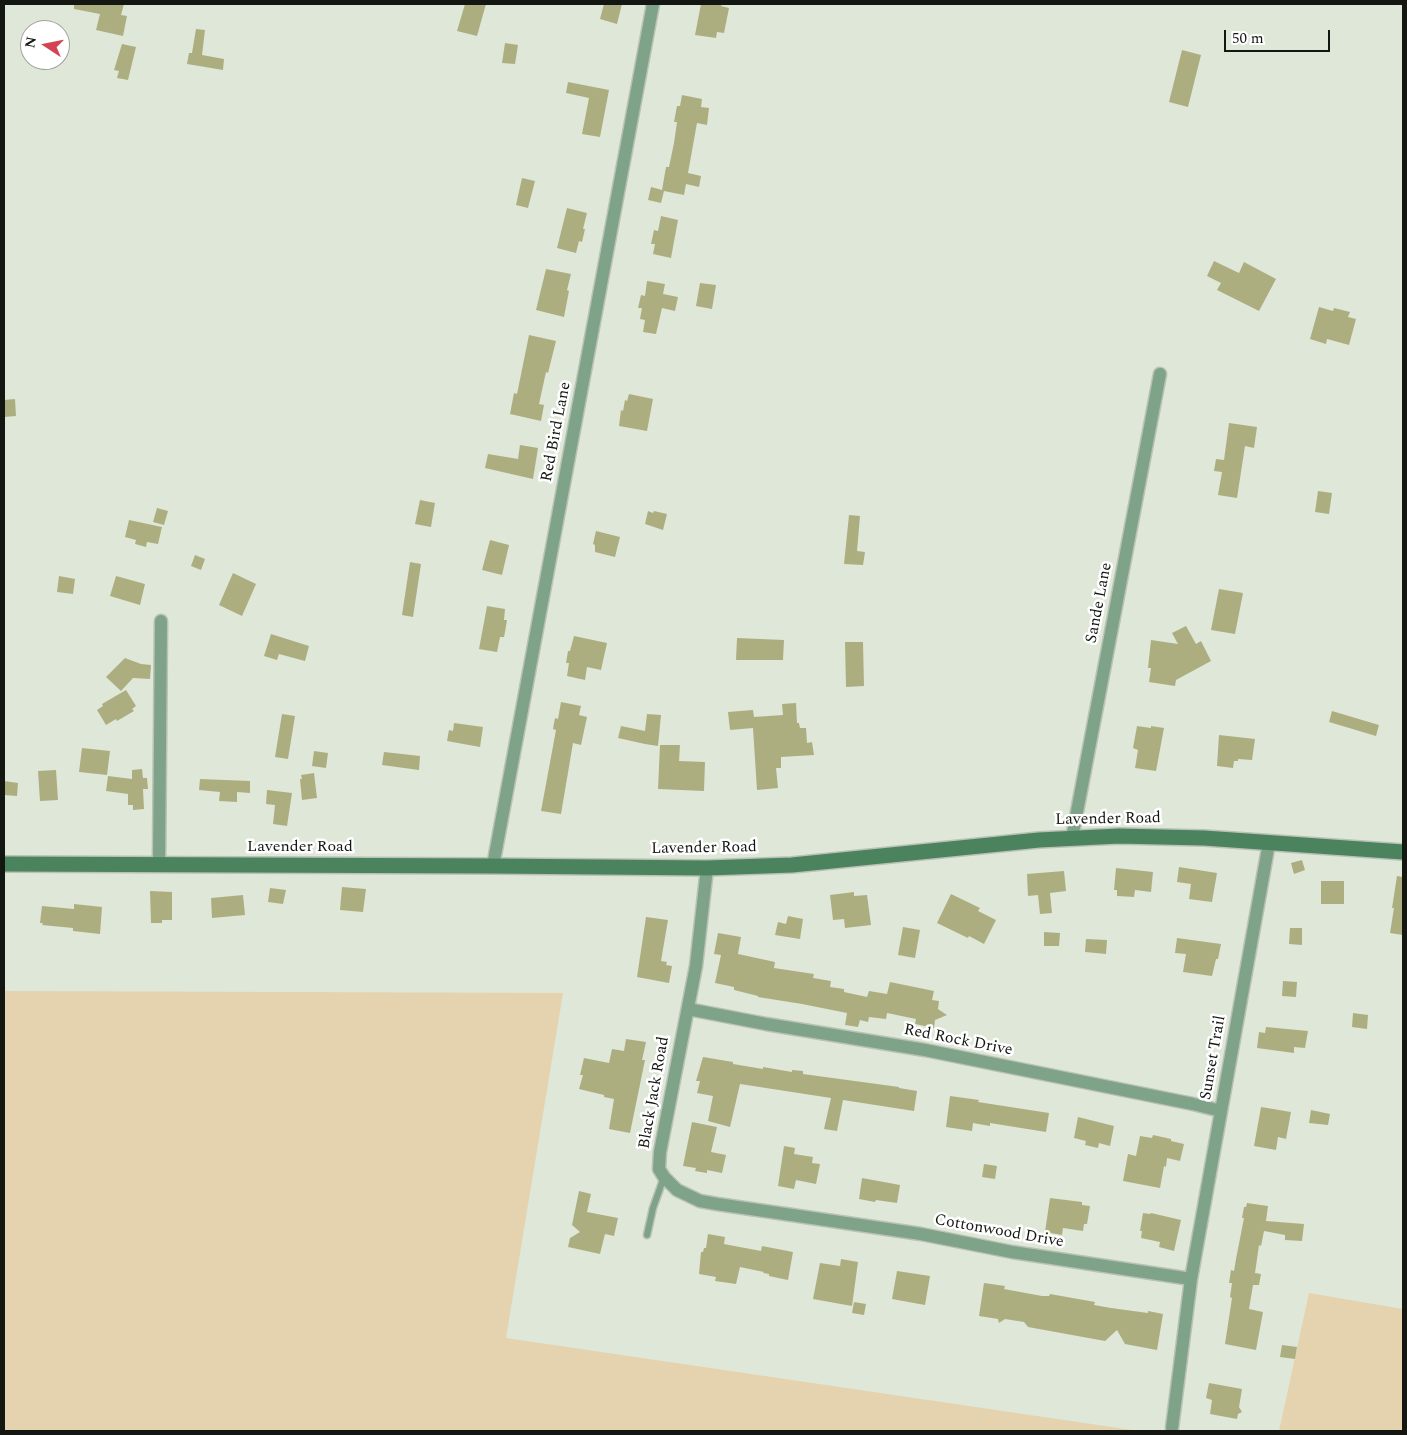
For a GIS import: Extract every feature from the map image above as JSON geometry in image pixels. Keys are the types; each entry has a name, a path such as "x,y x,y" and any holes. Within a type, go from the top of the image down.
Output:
{"street":[{"name":"Red Bird Lane","path":"493,866 653,4"},
{"name":"Sande Lane","path":"1072,838 1160,374"},
{"path":"159,865 161,621"},
{"name":"Lavender Road","path":"4,864 707,868 792,864 1072,838 1153,836 1403,852"},
{"name":"Sunset Trail","path":"1172,1428 1191,1279 1269,842"},
{"name":"Black Jack Road","path":"664,1177 659,1168 660,1152 696,966 707,868"},
{"name":"Red Rock Drive","path":"688,1009 925,1050 1221,1111"},
{"name":"Cottonwood Drive","path":"664,1177 677,1190 700,1201 921,1234 1012,1252 1191,1279"}],"lane":[{"path":"647,1235 653,1208 664,1177"}],"shaded area":[{"path":"4,991 563,993 506,1338 1139,1431 4,1431"},
{"path":"1309,1293 1403,1309 1403,1431 1279,1431"}],"building":[{"path":"74,4 124,4 121,15 127,16 123,36 96,30 100,14 74,9"},
{"path":"465,4 486,4 477,36 457,31"},
{"path":"604,4 622,4 617,24 600,19"},
{"path":"701,4 722,4 721,6 729,8 724,33 717,32 716,38 695,35"},
{"path":"196,29 205,30 202,55 224,59 223,70 187,64 189,53 192,53"},
{"path":"505,43 518,45 515,64 502,63"},
{"path":"122,44 136,47 128,80 117,78 119,71 114,70"},
{"path":"1182,50 1201,55 1188,107 1169,102"},
{"path":"568,82 609,90 600,137 582,134 589,98 566,93"},
{"path":"682,95 702,99 701,107 709,108 707,125 697,123 688,173 701,176 699,187 686,184 684,195 664,191 661,203 648,200 651,187 662,190 666,167 669,167 674,143 677,122 674,122 677,106 680,106"},
{"path":"522,178 535,181 528,208 516,205"},
{"path":"567,208 587,213 582,242 579,241 576,253 557,248"},
{"path":"661,216 678,220 671,258 653,254 655,244 651,244 654,230 658,231"},
{"path":"1214,261 1239,273 1244,262 1276,279 1259,311 1217,290 1221,283 1207,276"},
{"path":"546,269 571,274 564,317 536,310"},
{"path":"647,281 665,284 663,294 678,297 675,311 662,308 656,334 643,332 645,320 640,319 642,308 638,308 641,295 645,296"},
{"path":"700,283 716,285 712,309 696,306"},
{"path":"1319,307 1333,311 1334,308 1350,312 1348,317 1356,319 1349,345 1327,339 1326,344 1310,339"},
{"path":"529,335 556,341 548,373 546,372 539,404 544,405 541,421 510,414 514,393 517,394"},
{"path":"629,394 653,399 647,431 619,426 621,410 623,411 625,400 627,401"},
{"path":"15,399 16,416 4,417 4,400"},
{"path":"1229,423 1257,427 1254,448 1245,446 1237,498 1218,495 1222,472 1214,471 1216,459 1224,460"},
{"path":"520,445 538,448 533,479 485,468 488,454 518,459"},
{"path":"1318,491 1332,493 1329,514 1315,512"},
{"path":"420,500 435,503 431,527 415,524"},
{"path":"157,508 168,511 164,525 153,522"},
{"path":"648,511 667,514 663,530 645,524"},
{"path":"849,515 860,516 857,551 865,552 863,565 844,564"},
{"path":"129,520 162,527 158,544 147,542 146,547 135,544 136,540 125,537"},
{"path":"596,531 620,537 615,557 595,552 595,545 593,544"},
{"path":"490,540 509,545 502,575 482,570"},
{"path":"195,555 205,559 201,570 191,566"},
{"path":"410,562 421,564 413,617 402,615"},
{"path":"233,573 256,584 242,616 219,605"},
{"path":"59,576 75,579 73,594 57,592"},
{"path":"116,576 145,584 140,605 110,596"},
{"path":"1219,589 1243,593 1235,634 1211,630"},
{"path":"487,606 505,609 504,620 507,620 505,632 504,637 500,637 497,652 479,649"},
{"path":"1186,626 1196,644 1201,641 1211,661 1176,680 1175,686 1149,682 1151,668 1148,668 1151,640 1178,644 1172,633"},
{"path":"271,634 309,646 305,661 279,654 277,660 264,656"},
{"path":"574,636 607,643 601,670 587,667 585,680 567,676 569,663 566,663 568,651 570,651"},
{"path":"737,638 784,640 783,660 736,660"},
{"path":"845,642 863,642 864,686 846,687"},
{"path":"125,658 141,664 151,665 150,679 133,678 121,691 106,677"},
{"path":"126,690 136,706 132,709 134,711 106,725 97,710 103,706 102,704"},
{"path":"561,702 581,706 579,715 587,717 581,745 573,743 561,814 541,811 556,730 553,729 555,718 558,719"},
{"path":"796,703 797,723 799,723 800,728 806,728 807,743 812,742 814,755 781,757 781,768 776,768 778,788 757,790 753,728 730,730 728,712 753,710 754,717 783,715 782,704"},
{"path":"1332,711 1379,725 1376,736 1329,722"},
{"path":"282,714 295,716 288,759 275,757"},
{"path":"647,714 661,715 658,746 618,738 621,726 645,731"},
{"path":"454,723 483,727 480,747 447,741 449,730 453,731"},
{"path":"1137,726 1164,728 1156,771 1135,768 1138,750 1133,748"},
{"path":"1219,735 1255,739 1252,760 1238,759 1238,761 1234,761 1233,768 1217,766"},
{"path":"660,745 680,745 679,761 705,762 704,791 658,789"},
{"path":"82,748 110,751 107,775 79,772"},
{"path":"314,751 328,753 326,768 312,766"},
{"path":"384,752 420,756 419,770 382,765"},
{"path":"142,769 143,778 147,778 148,789 143,789 144,809 133,810 133,805 128,805 128,794 106,791 108,776 132,779 132,770"},
{"path":"56,770 58,800 40,801 38,771"},
{"path":"314,773 317,798 302,800 301,775"},
{"path":"200,779 250,781 250,793 237,792 237,802 219,801 220,792 199,790"},
{"path":"4,781 18,783 17,796 4,795"},
{"path":"267,790 292,793 287,826 273,824 275,805 266,804"},
{"path":"1302,860 1305,870 1294,874 1291,863"},
{"path":"1179,867 1217,873 1212,902 1189,899 1191,884 1177,882"},
{"path":"1116,868 1153,872 1151,892 1135,890 1134,897 1117,896 1117,890 1114,890"},
{"path":"1064,871 1066,891 1050,893 1052,913 1040,914 1038,895 1028,896 1027,874"},
{"path":"1397,876 1403,877 1403,935 1390,933"},
{"path":"1321,881 1344,881 1344,904 1321,904"},
{"path":"342,887 366,889 363,912 340,910"},
{"path":"270,888 286,890 283,904 268,902"},
{"path":"150,891 172,892 172,920 162,920 162,923 151,923"},
{"path":"854,892 854,896 867,895 871,925 845,928 844,919 833,920 830,895"},
{"path":"951,894 980,908 978,911 996,920 984,944 937,923"},
{"path":"243,895 245,915 212,918 211,898"},
{"path":"74,904 102,907 100,934 73,931 73,928 42,925 43,923 40,923 42,906 74,909"},
{"path":"788,916 803,919 800,939 775,935 778,922 786,924"},
{"path":"646,917 668,920 661,961 667,962 666,965 672,966 669,983 637,977"},
{"path":"903,927 920,930 915,958 898,955"},
{"path":"1290,928 1302,928 1302,945 1289,944"},
{"path":"1044,932 1060,933 1059,946 1044,946"},
{"path":"718,933 741,937 738,954 775,962 774,968 814,974 813,978 831,981 830,987 844,989 844,992 867,997 869,991 887,994 890,982 934,991 932,1000 939,1001 938,1009 947,1015 935,1020 934,1028 915,1024 916,1019 887,1013 886,1019 869,1017 868,1022 860,1020 858,1027 845,1025 847,1013 758,997 734,990 734,987 715,983 721,955 714,954"},
{"path":"1177,938 1221,944 1212,976 1183,972 1186,954 1175,953"},
{"path":"1086,939 1107,940 1106,954 1085,952"},
{"path":"1283,981 1297,982 1296,997 1282,996"},
{"path":"1353,1013 1368,1015 1367,1029 1352,1027"},
{"path":"1266,1027 1308,1031 1305,1048 1294,1047 1294,1053 1257,1048 1259,1032 1265,1033"},
{"path":"626,1039 646,1042 642,1060 645,1060 630,1133 609,1129 614,1099 579,1089 583,1075 580,1075 584,1058 609,1063 612,1049 624,1051"},
{"path":"703,1057 763,1069 763,1067 792,1072 792,1070 803,1071 803,1074 917,1091 914,1111 843,1100 837,1131 824,1129 831,1098 740,1084 730,1127 708,1121 713,1096 697,1093 700,1081 696,1081"},
{"path":"950,1096 1049,1113 1046,1132 990,1123 990,1126 973,1123 972,1131 946,1127"},
{"path":"1261,1107 1291,1112 1286,1139 1278,1137 1276,1150 1254,1146"},
{"path":"1311,1110 1330,1114 1328,1125 1309,1123"},
{"path":"1078,1117 1114,1126 1110,1146 1099,1143 1098,1148 1085,1145 1086,1141 1074,1138"},
{"path":"692,1122 717,1127 711,1152 726,1155 722,1173 707,1170 707,1173 695,1171 696,1168 683,1166"},
{"path":"1153,1135 1184,1144 1180,1161 1167,1158 1160,1188 1123,1181 1128,1154 1136,1156 1140,1136 1152,1138"},
{"path":"784,1146 795,1148 794,1154 813,1157 812,1163 820,1164 816,1184 796,1180 794,1189 778,1186"},
{"path":"984,1164 997,1166 995,1179 982,1177"},
{"path":"862,1178 900,1185 897,1203 859,1199"},
{"path":"579,1191 591,1194 587,1212 618,1218 614,1236 605,1234 600,1254 568,1247 570,1238 580,1232 572,1225"},
{"path":"1050,1198 1082,1202 1082,1205 1090,1206 1087,1224 1084,1224 1083,1231 1063,1228 1062,1235 1045,1232"},
{"path":"1247,1203 1268,1206 1266,1221 1304,1224 1302,1241 1285,1240 1285,1235 1264,1231 1261,1246 1259,1245 1255,1273 1261,1274 1259,1285 1253,1285 1249,1309 1263,1312 1256,1350 1225,1344 1232,1298 1230,1297 1232,1283 1229,1283 1231,1270 1234,1271 1244,1218 1242,1218 1244,1207 1246,1207"},
{"path":"1143,1213 1181,1220 1174,1251 1159,1247 1160,1242 1141,1238 1142,1231 1140,1231"},
{"path":"708,1234 725,1237 724,1244 761,1251 762,1246 793,1252 788,1280 740,1267 736,1284 715,1281 716,1277 699,1274 701,1252 706,1248"},
{"path":"841,1259 858,1262 852,1306 813,1299 820,1263 840,1266"},
{"path":"897,1271 930,1276 925,1305 892,1299"},
{"path":"984,1283 1005,1286 1004,1289 1042,1296 1049,1296 1050,1294 1095,1302 1094,1305 1111,1308 1163,1314 1157,1350 1125,1344 1117,1330 1105,1341 1028,1327 1024,1322 1005,1319 999,1323 998,1319 979,1316"},
{"path":"854,1302 866,1304 864,1315 852,1313"},
{"path":"1282,1345 1297,1347 1295,1359 1280,1357"},
{"path":"1209,1383 1242,1389 1239,1407 1242,1412 1238,1414 1237,1419 1210,1414 1212,1400 1206,1398"}]}
